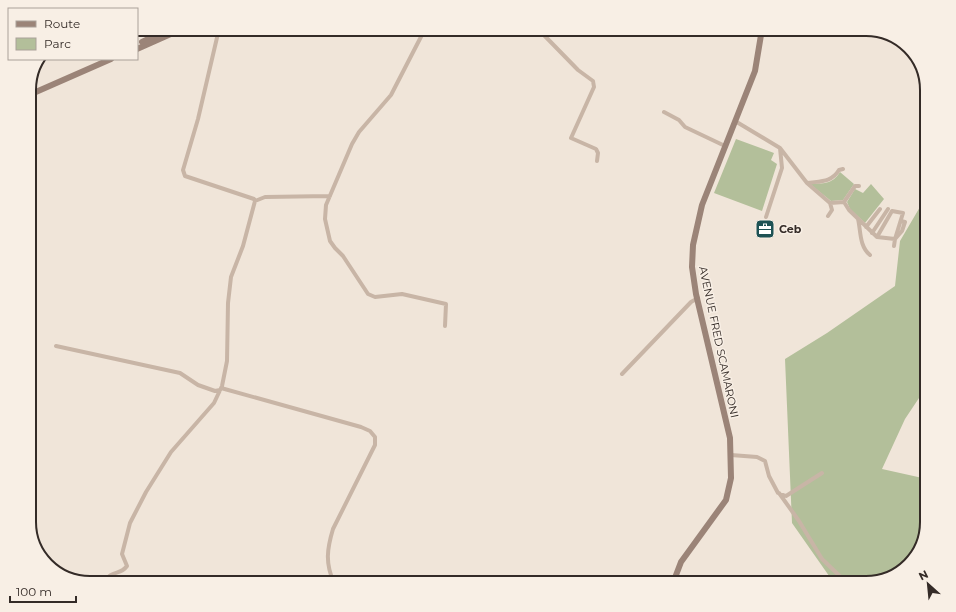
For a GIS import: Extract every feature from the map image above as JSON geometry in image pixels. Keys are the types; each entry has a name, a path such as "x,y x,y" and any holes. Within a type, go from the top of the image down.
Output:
{"main road":[{"path":"138,44 155,36"},
{"path":"138,49 166,36"},
{"name":"AVENUE FRED SCAMARONI","path":"675,576 680,562 726,500 731,478 731,455 725,411 692,267 696,228 702,204 755,71 761,36"},
{"path":"36,92 108,60"}],"street":[{"path":"217,36 198,119 183,170 185,176 254,199 255,201"},
{"path":"421,36 391,95 359,132 352,144 326,205 325,219 330,241 357,275 366,292 375,297 402,294 446,304 445,326"},
{"path":"545,36 578,70 593,81 594,88 571,134 571,138 596,149 598,153 597,162"},
{"path":"664,112 679,120 685,127 725,146"},
{"path":"735,121 780,148 806,183 830,203 832,210 828,216"},
{"path":"766,217 782,168 780,148"},
{"path":"806,183 824,182 835,177 839,170 843,170"},
{"path":"844,202 855,186 859,186"},
{"path":"255,201 266,197 330,196"},
{"path":"107,576 124,571 127,566 122,554 123,543 130,523 146,492 171,452 214,403 220,389 227,361 228,303 231,277 243,246 255,201"},
{"path":"830,203 844,202"},
{"path":"844,202 849,210 877,237 895,240"},
{"path":"866,227 880,209"},
{"path":"872,233 888,209"},
{"path":"877,237 892,211 903,213 894,246"},
{"path":"857,218 860,236 867,252 870,255"},
{"path":"622,374 691,302 698,298"},
{"path":"56,346 180,372 198,384 215,391 220,389 370,431 375,437 374,445 334,529 330,542 327,563 332,576"},
{"path":"731,455 757,457 765,461 769,476 778,493 799,521 822,559 840,576"},
{"path":"778,493 786,496 822,473"}],"green space":[{"path":"736,139 774,153 771,160 777,164 762,211 714,193"},
{"path":"840,172 854,184 843,200 831,201 810,184 830,181"},
{"path":"871,184 884,199 865,223 850,209 847,202 855,189 863,193"},
{"path":"920,207 920,396 905,419 882,469 920,477 920,529 911,552 902,563 896,567 873,576 829,576 792,523 785,359 827,333 895,286 900,241"}],"place":[{"name":"Ceb","path":"765,229"}]}
